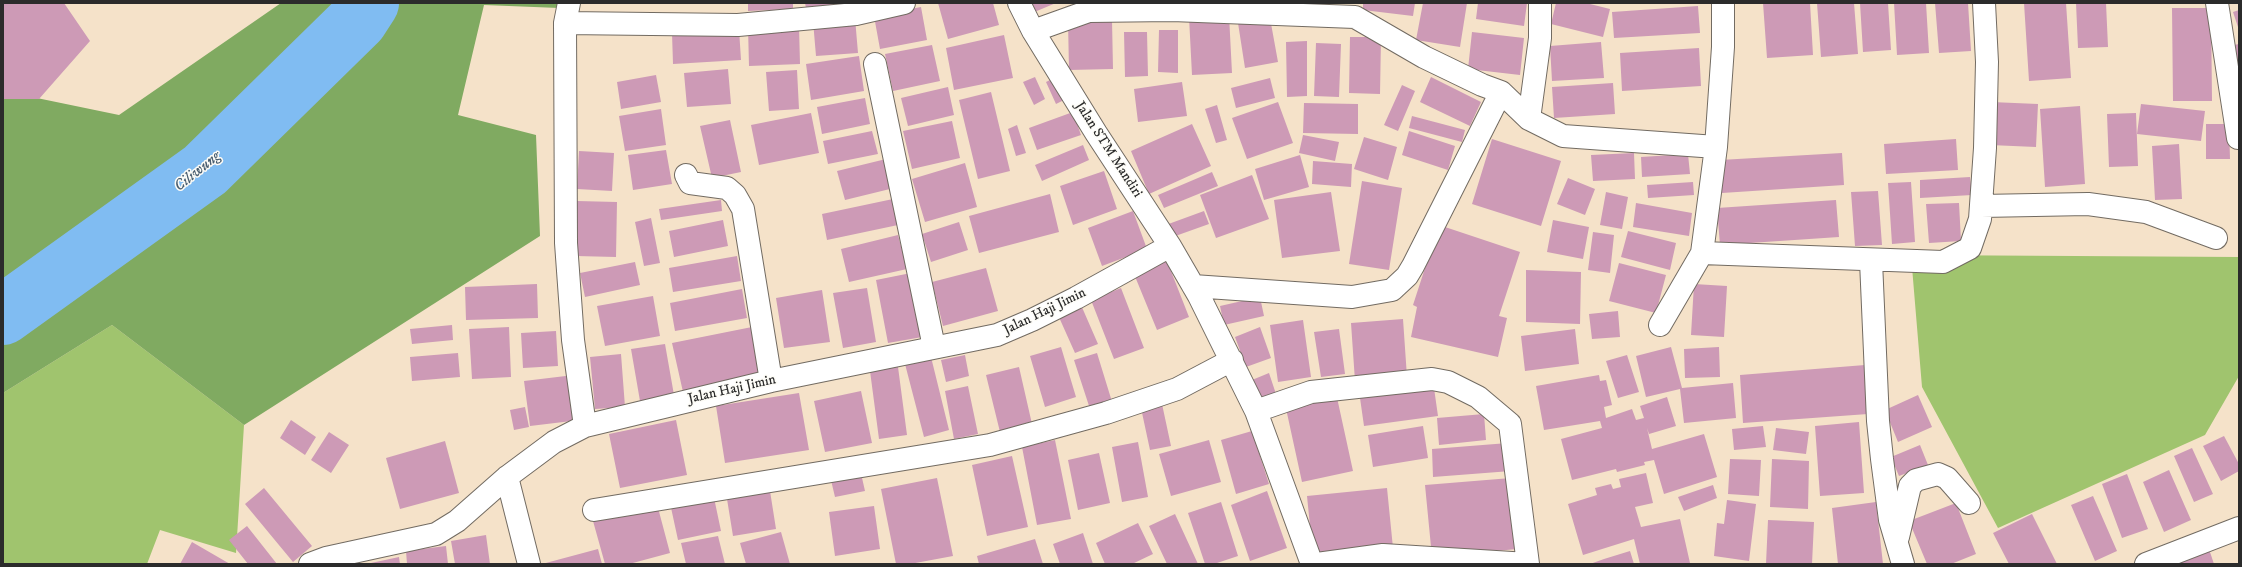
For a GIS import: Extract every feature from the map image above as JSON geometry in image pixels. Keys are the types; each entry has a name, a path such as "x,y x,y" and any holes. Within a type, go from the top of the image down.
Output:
{"street":[{"path":"585,426 573,340 566,242 567,13 738,25 856,14 904,3"},
{"name":"Jalan STM Mandiri","path":"1019,3 1033,31 1096,133 1170,246 1196,291 1232,360 1256,411 1312,564"},
{"path":"1529,119 1540,38 1540,3"},
{"path":"1660,325 1702,253 1716,147 1723,47 1723,3"},
{"path":"1702,253 1871,261 1943,262 1970,248 1980,219 1986,132 1987,62 1984,3"},
{"path":"2217,3 2238,138"},
{"path":"1033,31 1089,11 1354,10 1424,57 1482,85 1501,92 1529,119 1563,136 1716,147"},
{"path":"875,64 934,347"},
{"path":"1196,291 1352,296 1392,290 1410,271 1501,92"},
{"path":"686,175 690,183 727,188 735,195 742,209 771,381"},
{"path":"1981,206 2088,204 2138,211 2216,238"},
{"name":"Jalan Haji Jimin","path":"310,564 326,558 436,534 457,521 507,477 554,442 585,426 771,381 997,335 1032,320 1170,246"},
{"path":"1871,261 1878,421 1890,520 1899,554"},
{"path":"594,510 990,445 1106,413 1177,389 1232,360"},
{"path":"1256,411 1311,392 1432,379 1448,382 1478,397 1510,424 1528,564 1383,555 1316,564"},
{"path":"1899,554 1910,486 1916,480 1938,474 1947,478 1969,503"},
{"path":"507,477 529,564"},
{"path":"2146,564 2239,528"}],"green space":[{"path":"281,3 560,3 559,8 484,5 458,115 536,135 540,236 244,425 112,325 3,393 3,91 119,115"},
{"path":"1911,255 2239,257 2239,376 2205,435 1998,528 1922,387"},
{"path":"112,325 244,425 236,553 160,530 147,564 3,564 3,393"}],"building":[{"path":"3,3 64,3 90,41 39,99 3,99"},
{"path":"748,3 793,3 793,9 748,11"},
{"path":"805,3 849,3 849,4 806,8"},
{"path":"938,3 993,3 999,25 948,39"},
{"path":"1029,3 1056,3 1032,13"},
{"path":"1363,3 1415,3 1413,16 1363,10"},
{"path":"1423,3 1467,3 1460,47 1416,40"},
{"path":"1478,3 1527,3 1524,26 1476,19"},
{"path":"1556,3 1586,3 1610,9 1603,37 1551,24"},
{"path":"1763,3 1810,3 1813,55 1767,58"},
{"path":"1817,3 1854,3 1858,54 1821,57"},
{"path":"1860,3 1888,3 1891,50 1863,52"},
{"path":"1894,3 1926,3 1929,53 1897,55"},
{"path":"1935,3 1968,3 1971,51 1939,53"},
{"path":"2024,3 2066,3 2071,78 2029,81"},
{"path":"2076,3 2106,3 2108,47 2078,48"},
{"path":"1698,6 1700,33 1614,38 1612,12"},
{"path":"921,7 927,40 880,49 874,16"},
{"path":"2172,8 2211,8 2212,101 2173,101"},
{"path":"2239,10 2239,30 2233,12"},
{"path":"1229,15 1232,73 1192,75 1189,17"},
{"path":"855,18 858,53 816,56 813,21"},
{"path":"1270,18 1278,62 1245,68 1238,23"},
{"path":"1112,20 1113,69 1069,70 1068,21"},
{"path":"799,26 800,64 749,66 748,27"},
{"path":"739,29 741,60 673,64 672,33"},
{"path":"1159,30 1178,30 1178,73 1158,72"},
{"path":"1124,32 1147,32 1148,76 1125,77"},
{"path":"1472,32 1524,38 1520,75 1468,69"},
{"path":"1004,35 1013,78 954,90 946,48"},
{"path":"1350,37 1381,37 1380,94 1349,93"},
{"path":"1307,41 1307,96 1287,97 1286,42"},
{"path":"1601,42 1604,78 1552,81 1550,46"},
{"path":"1316,43 1341,44 1339,97 1314,96"},
{"path":"2239,44 2239,64 2238,64 2234,45"},
{"path":"932,45 940,81 893,91 885,54"},
{"path":"1699,48 1701,86 1622,91 1620,53"},
{"path":"859,56 864,91 811,100 806,64"},
{"path":"728,69 731,104 687,107 684,73"},
{"path":"797,70 799,109 769,111 766,72"},
{"path":"656,75 661,102 621,109 617,82"},
{"path":"1035,77 1045,99 1034,105 1023,82"},
{"path":"1431,77 1481,102 1470,126 1420,102"},
{"path":"1054,78 1064,100 1056,104 1046,82"},
{"path":"1270,78 1275,98 1236,108 1231,88"},
{"path":"1182,82 1187,116 1138,122 1134,89"},
{"path":"1613,83 1615,114 1554,118 1552,87"},
{"path":"1402,85 1415,91 1398,131 1384,125"},
{"path":"948,87 954,115 908,126 901,98"},
{"path":"991,92 1010,171 978,179 959,100"},
{"path":"865,98 870,124 822,134 817,107"},
{"path":"1278,102 1293,143 1247,159 1232,118"},
{"path":"1991,102 2038,104 2036,147 1990,145"},
{"path":"1304,103 1358,104 1358,134 1303,133"},
{"path":"2141,104 2205,111 2201,141 2137,134"},
{"path":"1217,105 1227,140 1216,143 1205,109"},
{"path":"2080,106 2085,184 2045,187 2040,109"},
{"path":"661,109 666,145 625,151 619,116"},
{"path":"1073,112 1081,135 1037,150 1029,128"},
{"path":"811,113 819,153 759,165 751,125"},
{"path":"2136,113 2138,166 2109,167 2107,114"},
{"path":"1412,116 1465,130 1462,142 1409,128"},
{"path":"730,120 741,172 712,178 700,126"},
{"path":"952,121 960,158 912,169 903,131"},
{"path":"1192,124 1211,166 1149,194 1131,151"},
{"path":"2206,124 2229,124 2230,159 2206,159"},
{"path":"1017,125 1026,153 1016,156 1008,129"},
{"path":"872,131 878,154 828,164 823,141"},
{"path":"1409,131 1455,146 1448,170 1402,155"},
{"path":"1303,135 1339,142 1335,161 1299,153"},
{"path":"1364,137 1397,147 1388,180 1354,169"},
{"path":"1492,139 1561,161 1541,226 1472,204"},
{"path":"1956,139 1958,170 1886,174 1884,144"},
{"path":"2179,144 2182,199 2155,200 2152,146"},
{"path":"1083,145 1089,160 1042,181 1035,165"},
{"path":"666,150 672,184 633,190 628,155"},
{"path":"579,151 614,153 612,191 577,189"},
{"path":"1634,153 1635,179 1593,181 1591,155"},
{"path":"1842,153 1844,185 1722,193 1720,160"},
{"path":"1688,154 1690,174 1642,177 1641,157"},
{"path":"1300,155 1309,187 1264,200 1255,169"},
{"path":"886,159 894,188 845,200 837,171"},
{"path":"1313,161 1352,164 1351,187 1312,184"},
{"path":"965,163 977,207 925,222 912,179"},
{"path":"1104,171 1117,209 1073,225 1060,186"},
{"path":"1212,172 1218,186 1164,208 1158,195"},
{"path":"1252,175 1269,219 1216,238 1200,195"},
{"path":"1970,177 1972,195 1920,198 1920,180"},
{"path":"1568,178 1595,189 1585,215 1557,204"},
{"path":"1362,181 1402,188 1389,270 1349,264"},
{"path":"1693,182 1694,195 1648,198 1647,185"},
{"path":"1911,182 1915,242 1892,244 1888,183"},
{"path":"1878,191 1882,245 1855,246 1851,192"},
{"path":"1331,192 1340,251 1282,258 1274,200"},
{"path":"1606,192 1628,197 1622,229 1600,225"},
{"path":"1050,194 1059,232 979,253 969,216"},
{"path":"893,199 898,225 827,240 822,214"},
{"path":"721,200 722,211 661,220 659,209"},
{"path":"1836,200 1839,237 1720,245 1717,208"},
{"path":"577,201 617,202 616,257 576,256"},
{"path":"1636,203 1692,213 1689,236 1633,227"},
{"path":"1959,203 1961,241 1929,243 1926,204"},
{"path":"1133,211 1147,249 1102,266 1088,228"},
{"path":"1204,211 1209,224 1167,239 1163,226"},
{"path":"651,218 660,263 644,266 635,222"},
{"path":"723,220 728,246 674,257 669,231"},
{"path":"1553,220 1589,227 1583,259 1547,252"},
{"path":"959,222 968,250 931,262 922,234"},
{"path":"1439,225 1520,252 1499,316 1507,318 1498,357 1411,337 1417,307 1413,305"},
{"path":"1628,231 1676,243 1670,270 1621,257"},
{"path":"1593,232 1614,235 1610,273 1588,270"},
{"path":"898,235 907,269 849,282 841,249"},
{"path":"737,256 741,281 673,292 669,268"},
{"path":"1167,261 1189,317 1157,330 1134,274"},
{"path":"635,262 640,285 585,297 580,273"},
{"path":"1619,263 1666,275 1656,313 1609,301"},
{"path":"986,268 998,311 943,326 932,282"},
{"path":"1526,270 1581,272 1580,324 1526,322"},
{"path":"916,272 928,336 888,343 876,280"},
{"path":"537,284 538,318 466,320 465,287"},
{"path":"1694,284 1727,286 1724,337 1691,335"},
{"path":"867,288 876,342 843,348 833,293"},
{"path":"1121,288 1144,348 1114,359 1091,300"},
{"path":"742,289 747,318 675,331 670,303"},
{"path":"822,290 830,342 784,348 776,298"},
{"path":"653,296 660,336 605,346 597,306"},
{"path":"1260,297 1264,316 1224,325 1220,306"},
{"path":"1081,305 1098,344 1075,353 1058,315"},
{"path":"1618,311 1620,337 1592,339 1589,314"},
{"path":"1403,319 1407,377 1355,381 1351,323"},
{"path":"1303,320 1311,377 1278,382 1270,325"},
{"path":"452,325 453,340 412,344 410,329"},
{"path":"757,326 767,375 683,392 672,343"},
{"path":"509,327 511,377 472,379 469,329"},
{"path":"1260,327 1271,358 1246,367 1235,337"},
{"path":"1339,329 1345,374 1321,377 1314,332"},
{"path":"1575,329 1579,364 1525,371 1521,336"},
{"path":"556,331 558,366 523,368 521,333"},
{"path":"665,344 674,395 640,401 631,349"},
{"path":"1061,347 1076,397 1045,407 1030,356"},
{"path":"1671,347 1682,388 1733,383 1736,418 1684,423 1680,389 1646,397 1636,356"},
{"path":"1719,347 1720,377 1685,378 1684,349"},
{"path":"458,353 460,377 412,381 410,357"},
{"path":"1097,353 1113,405 1091,412 1074,360"},
{"path":"621,354 625,407 595,409 590,357"},
{"path":"965,355 969,376 946,382 941,360"},
{"path":"1627,355 1639,392 1618,398 1606,361"},
{"path":"931,357 949,430 924,437 905,364"},
{"path":"1865,365 1868,414 1743,423 1740,375"},
{"path":"898,367 907,435 879,439 870,371"},
{"path":"1019,367 1032,424 1000,432 986,375"},
{"path":"1269,373 1277,397 1261,403 1252,380"},
{"path":"574,375 580,420 530,426 524,381"},
{"path":"1599,375 1600,381 1606,380 1612,405 1604,407 1606,418 1632,409 1636,420 1644,418 1640,406 1667,397 1676,426 1649,434 1647,428 1652,449 1704,434 1717,477 1664,494 1654,460 1644,462 1645,465 1617,472 1616,469 1572,480 1561,439 1602,428 1600,421 1544,430 1536,386"},
{"path":"1433,381 1438,416 1364,426 1359,391"},
{"path":"968,386 978,434 954,439 945,391"},
{"path":"861,391 872,443 825,452 814,401"},
{"path":"799,393 809,450 725,463 716,406"},
{"path":"1336,393 1353,471 1302,482 1285,404"},
{"path":"1918,395 1932,427 1898,442 1885,410"},
{"path":"1162,404 1171,446 1150,450 1141,408"},
{"path":"525,407 529,427 514,430 510,410"},
{"path":"1484,414 1486,440 1439,445 1437,418"},
{"path":"291,420 316,437 305,455 280,438"},
{"path":"676,420 687,475 620,488 609,434"},
{"path":"1859,422 1864,493 1820,496 1815,426"},
{"path":"1423,426 1428,458 1373,467 1368,435"},
{"path":"1763,426 1766,447 1734,450 1732,429"},
{"path":"1776,428 1809,432 1806,454 1773,450"},
{"path":"1252,431 1269,484 1236,494 1221,440"},
{"path":"329,432 349,445 331,473 311,460"},
{"path":"2224,436 2239,464 2239,471 2221,481 2203,446"},
{"path":"1055,440 1071,519 1037,525 1022,447"},
{"path":"1209,440 1221,482 1171,496 1159,454"},
{"path":"445,441 459,493 400,509 386,458"},
{"path":"1138,442 1148,497 1122,502 1112,447"},
{"path":"1508,443 1511,471 1433,477 1432,449"},
{"path":"1920,445 1928,465 1899,476 1891,457"},
{"path":"2192,448 2213,494 2194,502 2174,456"},
{"path":"1099,453 1110,503 1078,510 1068,460"},
{"path":"1012,456 1028,527 987,536 972,465"},
{"path":"1730,459 1761,460 1759,496 1728,494"},
{"path":"1772,459 1809,461 1808,509 1770,507"},
{"path":"860,469 865,491 835,497 830,476"},
{"path":"2169,470 2191,520 2164,532 2143,482"},
{"path":"1646,473 1653,503 1635,507 1641,527 1680,519 1690,563 1640,564 1634,539 1583,555 1568,504 1597,495 1595,488 1611,484 1613,489 1621,487 1619,479"},
{"path":"2127,474 2148,529 2122,538 2102,484"},
{"path":"937,478 953,556 910,564 896,564 881,489"},
{"path":"1511,478 1517,549 1432,557 1425,485"},
{"path":"1713,485 1717,498 1684,511 1678,497"},
{"path":"264,488 312,546 293,562 245,504"},
{"path":"1387,488 1393,548 1313,556 1307,496"},
{"path":"770,491 776,529 733,536 727,499"},
{"path":"1267,491 1287,548 1250,561 1231,505"},
{"path":"713,493 721,531 678,540 670,503"},
{"path":"2093,496 2117,551 2095,561 2071,505"},
{"path":"1727,500 1756,504 1749,561 1714,556 1717,523 1724,524"},
{"path":"1221,502 1238,556 1214,564 1205,564 1188,513"},
{"path":"1876,502 1883,564 1838,564 1832,508"},
{"path":"1956,503 1976,554 1951,564 1927,564 1909,521"},
{"path":"657,504 670,553 629,564 605,564 593,521"},
{"path":"874,506 880,549 835,556 829,512"},
{"path":"1175,514 1198,564 1167,564 1149,526"},
{"path":"2032,514 2057,564 2009,564 1993,533"},
{"path":"1768,520 1814,522 1812,564 1766,564"},
{"path":"1138,523 1153,554 1132,564 1105,564 1096,543"},
{"path":"247,526 277,564 248,564 229,540"},
{"path":"781,532 790,564 746,564 740,543"},
{"path":"1083,533 1093,564 1060,564 1053,544"},
{"path":"486,535 490,564 455,564 451,541"},
{"path":"718,536 725,564 686,564 681,543"},
{"path":"1035,539 1043,564 979,564 977,556"},
{"path":"192,542 230,564 180,564"},
{"path":"446,546 448,564 407,564 406,551"},
{"path":"2208,546 2214,564 2159,564"},
{"path":"598,549 602,564 542,564"},
{"path":"1630,551 1634,564 1590,564 1604,559"},
{"path":"399,557 400,564 371,564 371,563"}],"waterway":[{"name":"Ciliwung","path":"3,315 205,170 358,20 369,3"}]}
